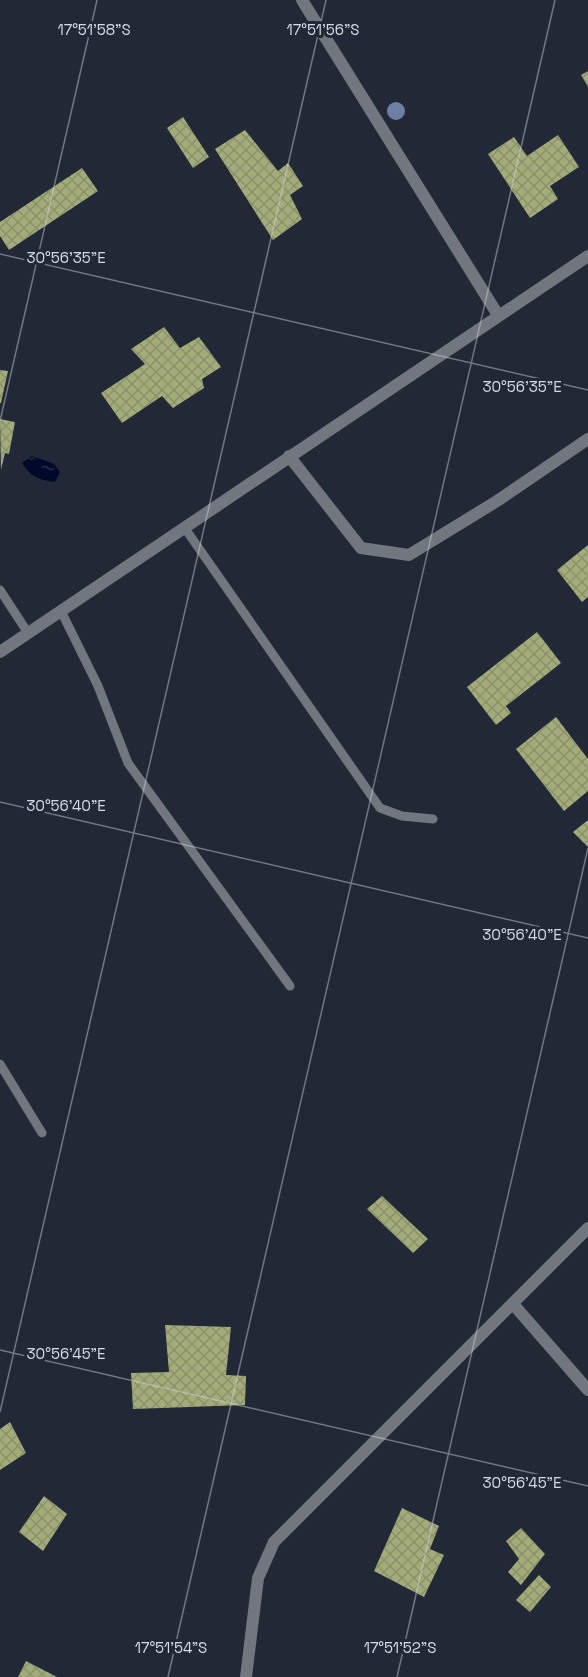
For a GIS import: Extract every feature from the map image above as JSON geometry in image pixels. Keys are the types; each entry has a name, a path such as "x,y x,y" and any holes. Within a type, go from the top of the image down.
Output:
{"street":[{"path":"302,0 498,315"},
{"path":"0,652 588,256"},
{"path":"289,456 361,548 409,555 497,501 588,439"},
{"path":"246,1677 258,1578 274,1542 588,1228"},
{"path":"513,1304 588,1390"}],"lane":[{"path":"184,527 380,808 402,816 433,819"},
{"path":"0,590 28,633"},
{"path":"61,611 98,686 128,763 290,986"},
{"path":"0,1064 42,1133"}],"water":[{"path":"32,456 54,464 60,472 55,482 40,479 29,472 22,463"}],"building":[{"path":"588,71 588,87 581,75"},
{"path":"183,117 209,157 193,168 167,128"},
{"path":"245,130 278,171 288,163 303,186 290,195 302,219 273,240 215,149"},
{"path":"558,135 579,167 550,186 558,199 530,218 488,154 514,137 527,156"},
{"path":"82,168 98,191 9,250 0,236 0,222"},
{"path":"164,327 180,348 199,337 221,367 202,379 204,388 173,408 162,396 122,423 101,393 145,364 131,349"},
{"path":"0,370 8,371 1,403 0,403"},
{"path":"0,419 15,422 9,454 5,453 1,470"},
{"path":"588,545 588,597 582,602 557,570"},
{"path":"537,632 561,663 506,706 511,713 496,725 467,687"},
{"path":"556,717 588,759 588,791 564,811 516,749"},
{"path":"588,820 588,847 573,832"},
{"path":"382,1196 428,1239 413,1253 367,1209"},
{"path":"165,1325 231,1327 226,1375 246,1376 245,1405 133,1409 131,1373 169,1372"},
{"path":"10,1422 26,1453 0,1470 0,1429"},
{"path":"44,1496 67,1514 43,1551 19,1532"},
{"path":"402,1508 439,1526 430,1549 444,1555 424,1597 374,1571"},
{"path":"521,1528 545,1554 521,1585 508,1572 519,1559 506,1541"},
{"path":"539,1575 551,1587 530,1612 516,1600"},
{"path":"26,1661 57,1677 18,1677"}]}
